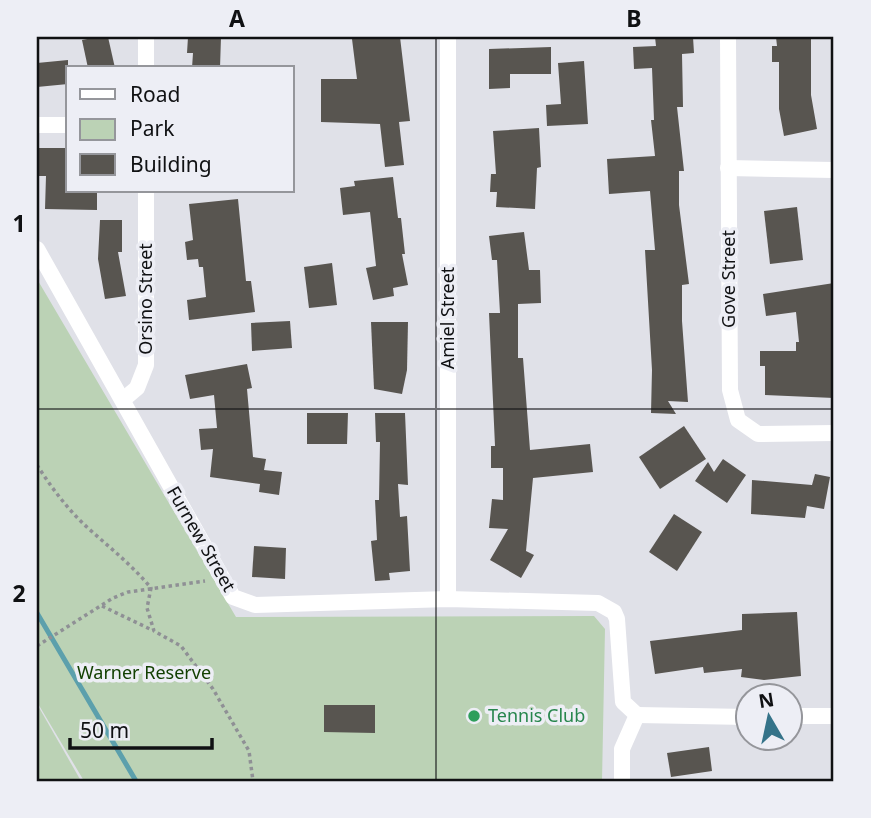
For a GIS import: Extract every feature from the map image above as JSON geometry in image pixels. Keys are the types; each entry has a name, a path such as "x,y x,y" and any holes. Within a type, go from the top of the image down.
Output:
{"street":[{"path":"146,37 146,66"},
{"name":"Amiel Street","path":"448,37 448,599"},
{"name":"Gove Street","path":"728,37 730,390 738,420 758,433 834,433"},
{"path":"37,125 66,125"},
{"path":"728,168 834,170"},
{"name":"Orsino Street","path":"124,398 137,388 146,365 146,192"},
{"name":"Furnew Street","path":"37,248 124,398 233,597 255,605 448,599 598,603 614,612 617,619 623,702 637,715"},
{"path":"622,781 622,750 637,715 734,717"},
{"path":"804,716 834,716"}],"path":[{"path":"37,465 52,489 86,526 134,566 151,588 147,608 154,631"},
{"path":"37,646 128,592 221,579"},
{"path":"102,606 181,646 213,689 249,751 253,781"}],"green space":[{"name":"Warner Reserve","path":"37,279 236,617 594,616 605,629 602,781 84,781 37,702"},
{"path":"37,704 81,781 37,781"}],"building":[{"path":"108,37 115,66 88,66 82,40"},
{"path":"188,37 221,37 220,66 192,66 193,53 187,53"},
{"path":"400,37 410,121 399,122 404,165 385,167 380,124 321,122 321,79 357,79 352,39"},
{"path":"655,37 693,37 694,53 682,54 683,107 677,107 684,171 679,171 679,205 689,284 682,285 688,402 668,401 676,414 651,413 652,370 645,250 655,250 650,191 609,194 607,159 655,156 651,120 654,120 652,68 634,69 633,47 656,46"},
{"path":"776,37 811,37 811,95 817,129 784,136 779,109 779,62 772,62 772,46 777,46"},
{"path":"551,47 551,74 510,74 510,88 489,89 489,49"},
{"path":"68,60 66,84 37,87 37,63"},
{"path":"584,61 588,124 547,126 546,105 561,104 558,63"},
{"path":"539,128 541,167 537,168 535,209 496,207 497,192 490,192 491,174 496,174 493,131"},
{"path":"37,148 66,148 66,192 97,192 97,210 45,209 46,176 37,176"},
{"path":"393,177 398,218 401,218 405,254 402,254 408,285 393,288 394,296 373,300 366,268 376,266 370,212 343,215 340,188 355,186 354,181"},
{"path":"238,199 246,281 251,281 255,312 189,320 187,300 206,297 203,267 199,267 198,259 187,260 185,242 193,240 189,204"},
{"path":"797,207 803,260 770,264 764,211"},
{"path":"100,220 122,220 122,252 118,252 126,296 105,299 98,259"},
{"path":"524,232 529,270 540,270 541,303 518,304 518,358 523,358 530,450 590,444 593,472 533,478 526,551 534,555 521,578 490,560 508,529 489,528 492,499 503,500 503,468 491,468 491,446 495,446 489,313 500,313 497,260 492,260 489,236"},
{"path":"332,263 337,305 309,308 304,267"},
{"path":"834,283 834,398 765,395 765,366 760,366 760,351 796,351 796,342 799,342 796,312 766,316 763,294"},
{"path":"290,321 292,348 252,351 251,323"},
{"path":"371,322 408,322 407,370 402,394 374,389"},
{"path":"247,364 252,388 247,389 253,457 266,459 264,470 282,472 279,495 259,492 260,484 210,477 213,449 201,450 199,429 217,428 214,395 190,399 185,375"},
{"path":"307,413 348,413 347,444 307,444"},
{"path":"375,413 405,413 408,485 398,484 400,517 407,516 410,571 389,573 390,580 375,581 371,541 377,540 375,500 379,500 380,442 376,442"},
{"path":"684,426 706,459 660,489 639,457"},
{"path":"723,459 746,475 727,503 695,481 708,462 714,472"},
{"path":"815,474 830,477 824,509 807,506 805,518 751,514 752,480 812,485"},
{"path":"674,514 702,532 677,571 649,552"},
{"path":"254,546 286,548 285,579 252,577"},
{"path":"797,612 801,676 764,680 741,677 742,669 704,673 703,667 655,674 650,641 742,630 742,614"},
{"path":"324,705 375,705 375,733 324,732"},
{"path":"709,747 712,771 671,777 667,753"}],"waterway":[{"path":"37,613 136,781"}],"place":[{"name":"Tennis Club","path":"474,716"}]}
